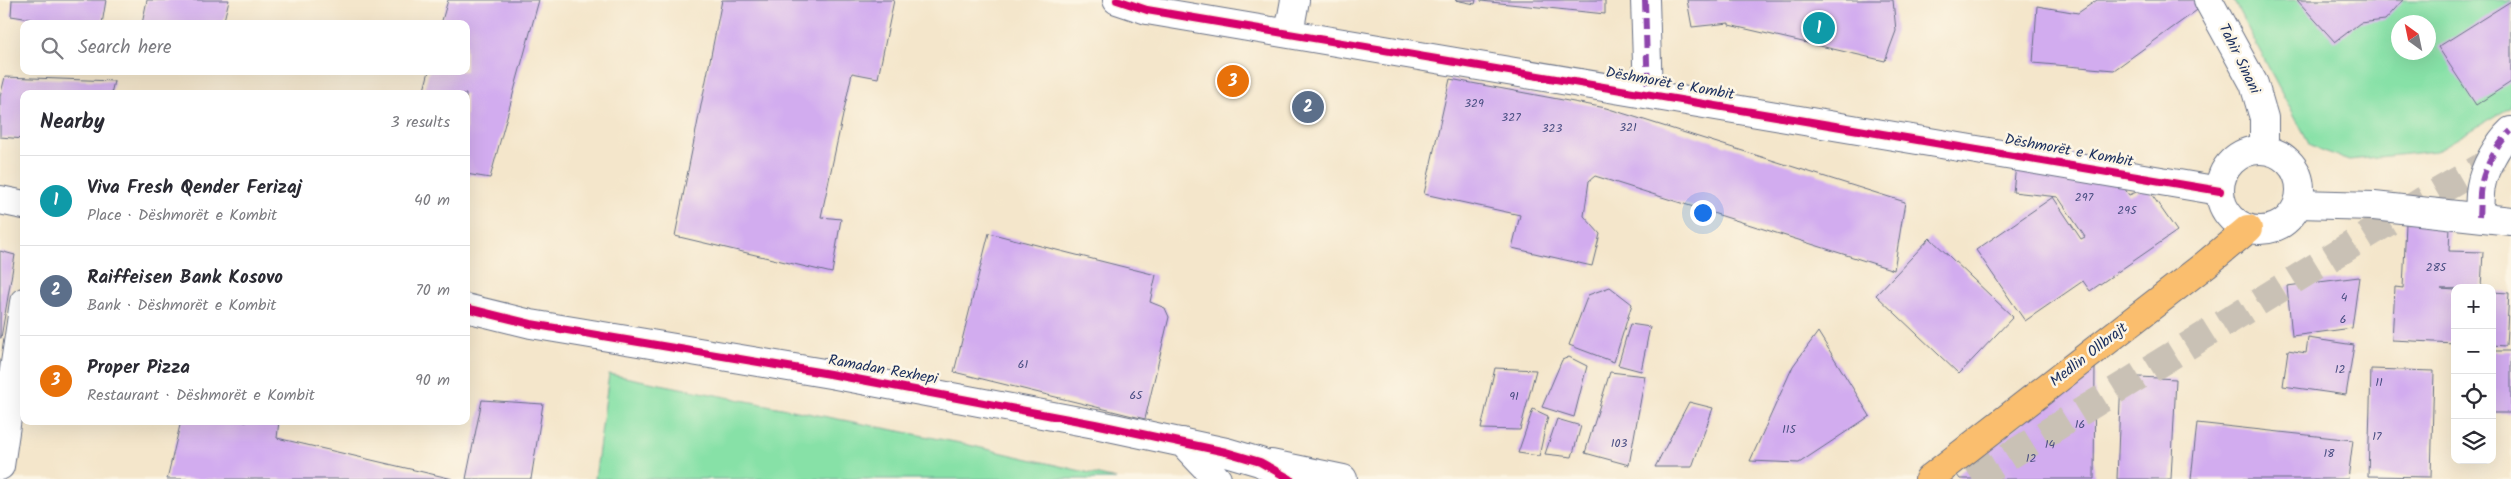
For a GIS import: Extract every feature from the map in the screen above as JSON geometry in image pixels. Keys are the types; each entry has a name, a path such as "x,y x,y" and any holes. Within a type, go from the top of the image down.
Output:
{"main road":[{"name":"Medlin Ollbrajt","path":"1929,479 2199,270 2248,229"}],"street":[{"name":"Dëshmorët e Kombit","path":"1117,0 1147,10 2220,191"},
{"path":"1289,33 1295,0"},
{"path":"1645,0 1648,94"},
{"name":"Tahir Sinani","path":"2208,0 2254,84 2264,118 2264,150"},
{"path":"2479,217 2481,184 2493,156 2504,138 2511,132"},
{"path":"2264,150 2281,156 2294,169 2300,186 2298,204 2290,217 2278,226 2263,230 2248,229 2237,224 2222,204 2220,191 2222,178 2228,166 2238,157 2250,152 2264,150"},
{"path":"0,200 20,204"},
{"path":"2298,204 2374,206 2511,221"},
{"name":"Ramadan Rexhepi","path":"470,309 531,324 990,403 1182,442 1260,462 1290,479"},
{"path":"0,466 20,329"},
{"path":"1182,442 1217,479"},
{"path":"1260,462 1343,479"}],"green space":[{"path":"2233,0 2511,0 2511,107 2436,151 2349,160 2310,146"},
{"path":"609,374 960,443 1116,479 595,479"}],"building":[{"path":"12,0 106,0 103,20 36,20 11,16"},
{"path":"147,0 229,0 224,20 143,20"},
{"path":"448,0 539,0 490,178 470,175 470,90 424,90 428,75 470,75 470,20 442,20"},
{"path":"722,0 894,0 878,78 852,73 821,217 841,219 832,273 675,236"},
{"path":"1455,0 1476,0 1475,4"},
{"path":"1605,0 1605,14 1481,1"},
{"path":"1687,0 1893,0 1896,31 1885,61 1729,25 1729,23 1692,27"},
{"path":"2097,0 2195,0 2200,8 2114,70 2033,63 2037,6 2078,13"},
{"path":"2297,0 2403,0 2385,20 2360,23 2335,42"},
{"path":"2511,1 2511,82 2476,105 2438,47"},
{"path":"5,77 114,81 112,90 20,90 20,139 0,137 0,97"},
{"path":"1450,79 1606,108 1905,202 1894,270 1595,176 1589,181 1584,216 1600,234 1592,266 1512,248 1520,215 1424,194"},
{"path":"2018,148 2104,158 2129,195 2147,188 2177,231 2090,291 2083,281 2025,321 1976,250 2053,197 2081,239 2085,237 2058,197 2013,192"},
{"path":"2407,202 2451,203 2449,251 2483,252 2481,284 2451,284 2451,289 2441,289 2451,290 2451,343 2392,340 2395,287 2403,288"},
{"path":"989,233 1156,275 1150,302 1165,308 1169,317 1145,419 954,372"},
{"path":"1930,238 2013,317 1959,374 1876,295"},
{"path":"0,251 15,255 1,338 0,338"},
{"path":"2359,277 2352,328 2292,336 2287,286"},
{"path":"1610,287 1632,304 1614,362 1569,345 1588,295"},
{"path":"2496,292 2509,293 2506,346 2496,345"},
{"path":"1630,324 1650,327 1641,371 1618,365"},
{"path":"1818,332 1870,416 1799,463 1750,461 1793,366"},
{"path":"2308,338 2354,345 2346,395 2283,386 2288,350 2306,353"},
{"path":"2496,351 2511,351 2511,413 2496,413"},
{"path":"1569,357 1587,366 1574,417 1542,407 1562,360"},
{"path":"2095,364 2094,479 1960,479 1957,475"},
{"path":"1495,368 1536,370 1520,430 1481,429"},
{"path":"2371,369 2434,371 2431,477 2368,476"},
{"path":"1610,372 1645,376 1629,465 1585,453"},
{"path":"2121,376 2176,379 2171,479 2117,479"},
{"path":"482,400 543,404 531,479 466,479"},
{"path":"1689,402 1713,408 1692,467 1655,467"},
{"path":"1533,409 1548,416 1539,456 1518,453"},
{"path":"1557,419 1581,426 1572,457 1545,454"},
{"path":"2197,423 2353,440 2348,479 2191,479"},
{"path":"180,425 279,425 277,438 453,479 167,479"}],"tunnel":[{"path":"1972,479 2422,201 2502,155"}],"marked path":[{"path":"1645,0 1648,94"},
{"path":"2479,217 2480,190 2485,172 2497,149 2511,131"}],"cycle path":[{"path":"1117,0 1147,10 2220,191"},
{"path":"470,309 531,324 830,374 1095,424 1226,452 1260,462 1290,479"}],"place":[{"name":"Viva Fresh Qender Ferizaj","path":"1819,28"},
{"name":"Proper Pizza","path":"1233,81"},
{"name":"Raiffeisen Bank Kosovo","path":"1308,107"}]}
